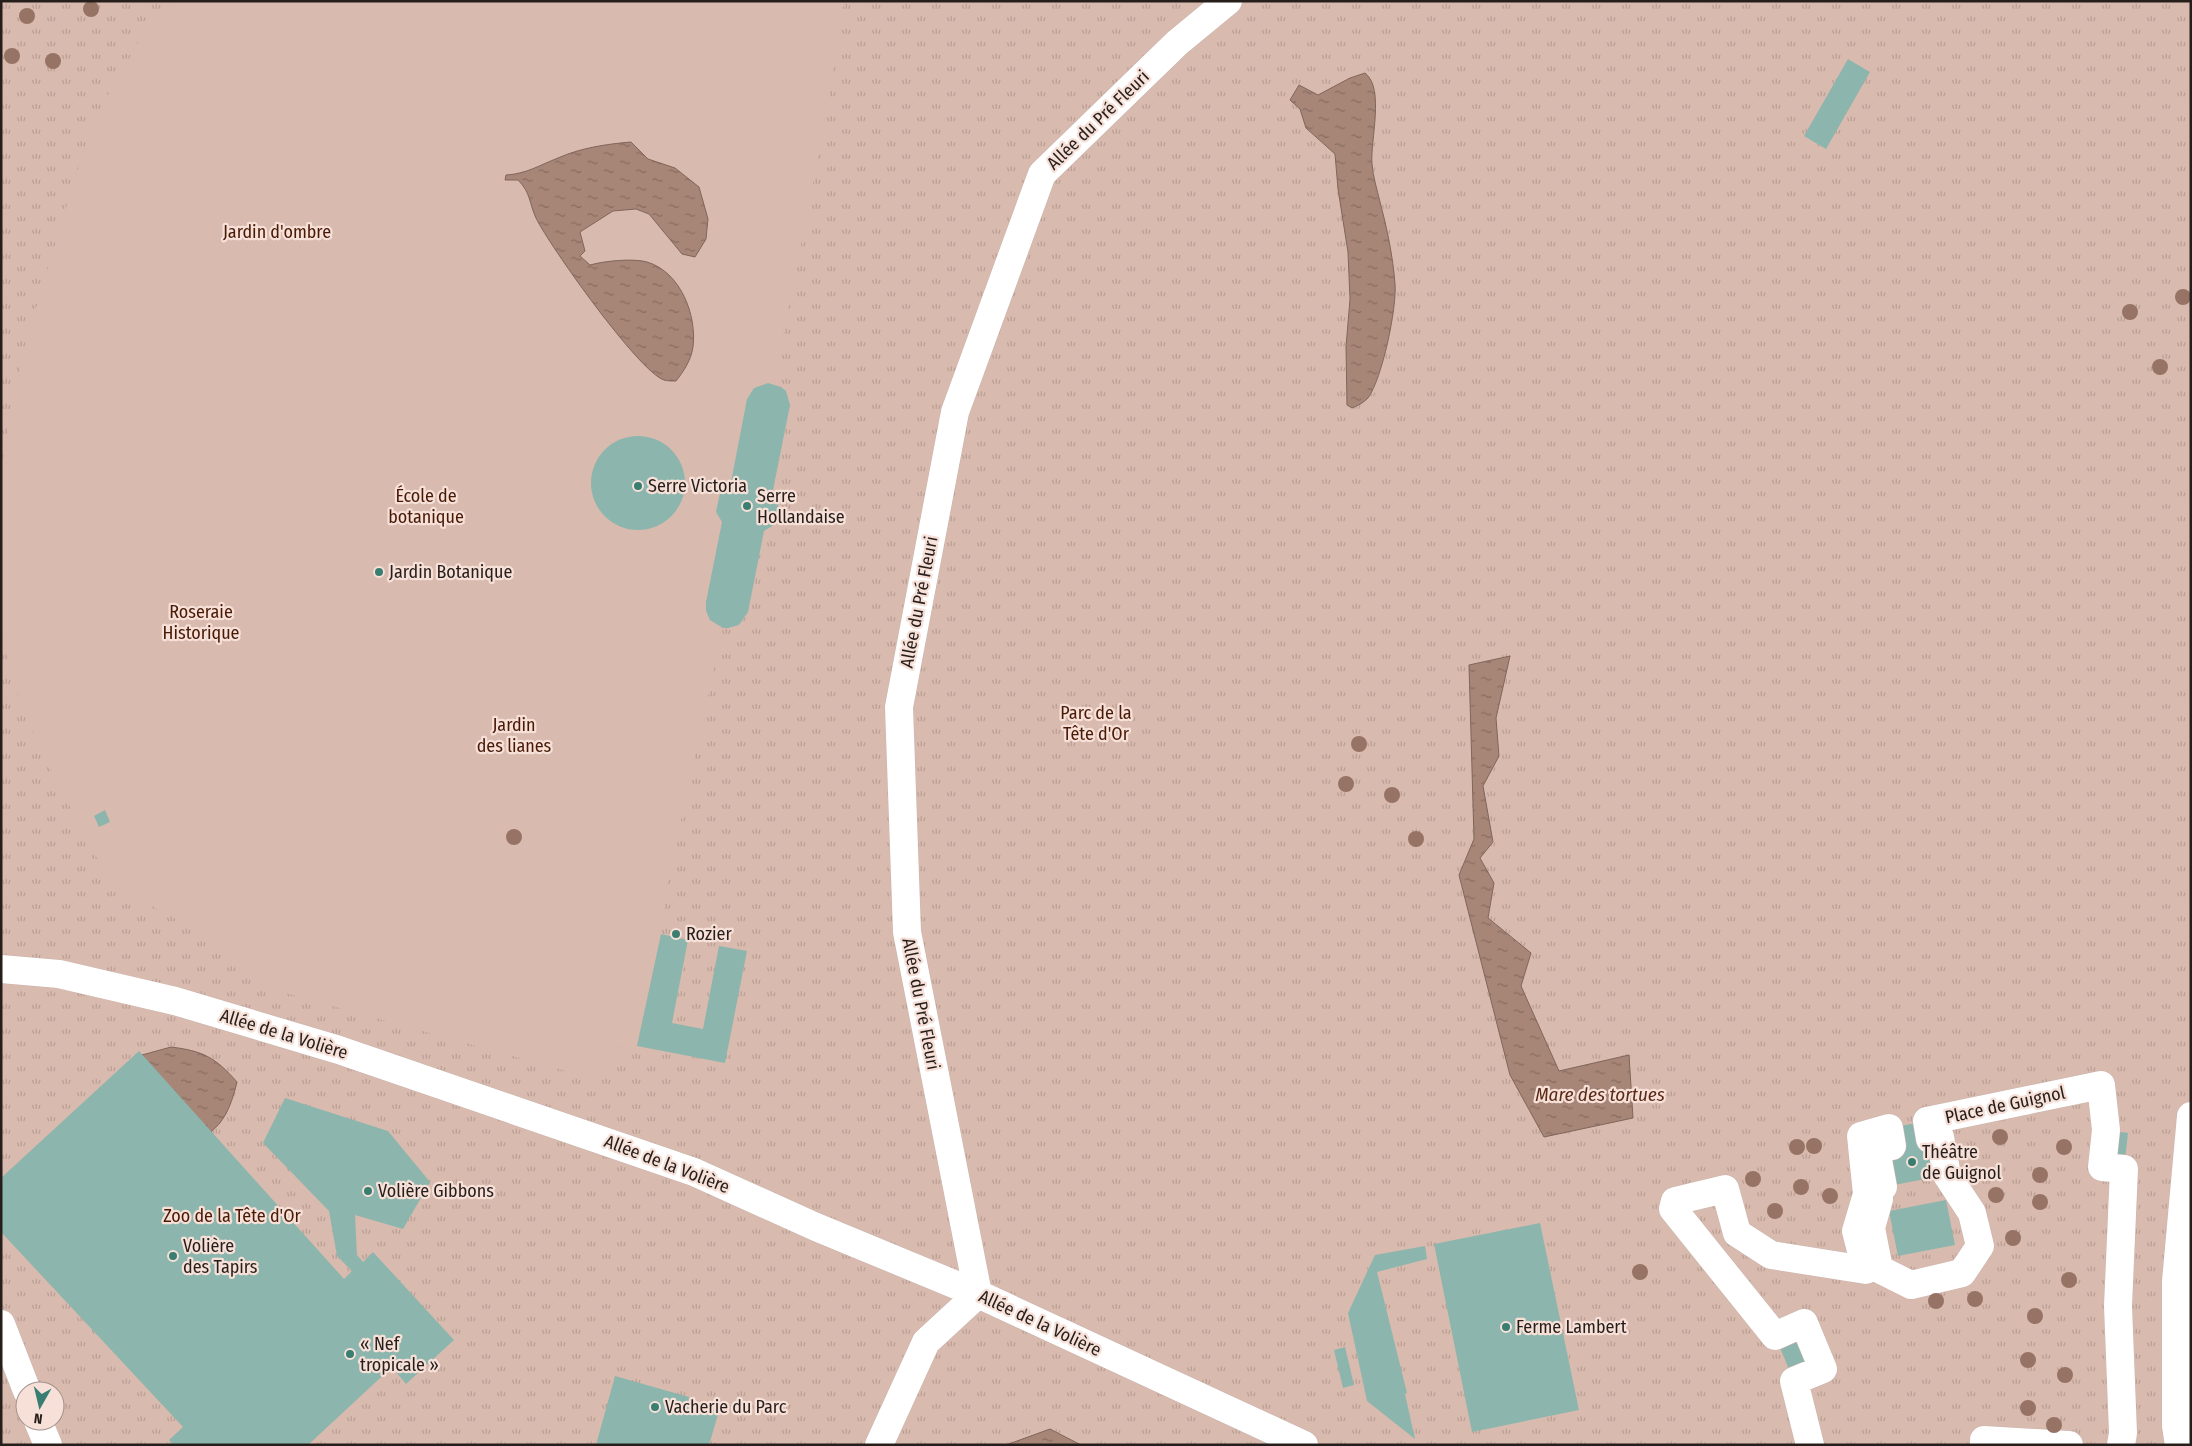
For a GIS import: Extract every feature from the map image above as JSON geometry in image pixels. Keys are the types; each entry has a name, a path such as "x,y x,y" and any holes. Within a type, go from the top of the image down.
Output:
{"street":[{"name":"Allée du Pré Fleuri","path":"978,1294 907,932 899,707 954,412 1042,174 1176,43 1228,1"},
{"name":"Allée de la Volière","path":"1,969 59,974 157,996 339,1050 694,1172 816,1227 978,1294 1304,1445"},
{"name":"Place de Guignol","path":"1810,1445 1794,1381 1824,1369 1804,1323 1775,1336 1673,1209 1675,1201 1725,1189 1737,1233 1770,1255 1866,1270 1856,1231 1866,1194 1861,1136 1889,1128 1892,1146 1876,1149 1883,1187 1879,1188 1880,1199 1870,1228 1879,1269 1911,1285 1962,1273 1980,1246 1972,1213 1947,1176 1940,1137 1930,1139 1927,1121 2101,1085 2106,1130 2102,1167 2124,1169 2118,1306 2123,1433 2121,1445"},
{"path":"2179,1445 2176,1426 2176,1281 2191,1116"},
{"path":"879,1445 926,1342 978,1294"},
{"path":"1,1324 23,1381"},
{"path":"42,1431 48,1445"},
{"path":"1984,1445 1984,1440 2069,1445"}],"green space":[{"name":"Parc de la Tête d'Or","path":"1,1 2191,1 2191,1445 1,1445"},
{"name":"Jardin Botanique","path":"170,1 844,1 827,112 774,383 786,391 790,405 773,490 774,525 764,531 748,612 738,625 731,628 723,628 668,880 661,934 637,1046 617,1046 611,1079 570,1072 264,987 187,925 110,883 39,748 16,690 1,635 1,475 4,452 24,348 81,158 103,103 145,31"}],"water":[{"path":"1365,73 1371,80 1374,90 1375,116 1372,164 1391,253 1395,295 1391,326 1378,376 1368,398 1352,408 1347,405 1346,347 1350,299 1348,252 1338,189 1335,154 1306,128 1300,109 1290,100 1299,85 1318,95 1350,78"},
{"path":"631,142 648,159 675,168 699,187 708,219 706,239 695,257 682,254 649,214 636,209 613,211 580,232 585,251 580,256 590,265 618,260 647,262 659,267 678,285 689,309 694,335 691,356 676,381 664,380 652,372 635,355 558,254 536,218 528,194 522,185 518,180 505,180 506,175 526,171 584,149"},
{"name":"Mare des tortues","path":"1510,656 1496,718 1499,756 1483,786 1493,842 1480,858 1494,883 1488,918 1531,953 1521,986 1559,1071 1629,1055 1633,1118 1544,1137 1510,1075 1459,875 1474,839 1469,665"},
{"path":"171,1047 200,1053 208,1057 222,1067 237,1082 226,1114 219,1124 200,1139 159,1157 142,1055"},
{"path":"1050,1429 1081,1445 1006,1445"}],"building":[{"path":"1848,59 1870,72 1826,149 1804,136"},
{"name":"Serre Hollandaise","path":"768,383 781,387 786,391 790,405 773,490 779,500 774,525 764,531 748,612 739,625 723,628 710,620 706,611 706,602 722,522 716,512 721,488 731,482 747,399 754,388"},
{"name":"Serre Victoria","path":"638,436 656,439 672,449 682,465 685,483 682,501 672,517 656,527 638,530 620,527 604,517 594,501 591,483 594,465 604,449 620,439"},
{"path":"105,810 110,822 99,827 94,816"},
{"path":"661,934 688,940 672,1023 703,1029 719,946 747,951 725,1063 637,1046"},
{"name":"Volière des Tapirs","path":"139,1051 344,1279 352,1271 337,1256 329,1211 263,1143 285,1098 388,1131 430,1182 403,1229 355,1215 357,1255 363,1262 373,1252 454,1340 406,1384 392,1367 308,1445 173,1445 169,1440 183,1427 1,1232 1,1178"},
{"name":"Théâtre de Guignol","path":"1927,1121 1947,1175 1883,1187 1889,1128"},
{"path":"2106,1130 2128,1133 2124,1169 2102,1167"},
{"path":"1946,1200 1955,1245 1898,1256 1889,1211"},
{"name":"Ferme Lambert","path":"1540,1223 1579,1410 1472,1432 1434,1244"},
{"path":"1425,1246 1427,1259 1377,1272 1407,1393 1405,1394 1415,1439 1367,1401 1348,1313 1375,1255"},
{"path":"1804,1323 1823,1369 1794,1381 1775,1336"},
{"path":"1345,1347 1354,1385 1343,1388 1334,1350"},
{"name":"Vacherie du Parc","path":"615,1376 689,1397 688,1403 719,1411 709,1445 596,1445"}],"place":[{"name":"Serre Victoria","path":"638,486"},
{"name":"Serre Hollandaise","path":"747,506"},
{"name":"Jardin Botanique","path":"379,572"},
{"name":"Rozier","path":"676,934"},
{"name":"Théâtre de Guignol","path":"1912,1162"},
{"name":"Volière Gibbons","path":"368,1191"},
{"name":"Volière des Tapirs","path":"173,1256"},
{"name":"Ferme Lambert","path":"1506,1327"},
{"name":"« Nef tropicale »","path":"350,1354"},
{"name":"Vacherie du Parc","path":"655,1407"}],"park label":[{"name":"Jardin d'ombre","path":"277,232"},
{"name":"École de botanique","path":"426,506"},
{"name":"Roseraie Historique","path":"201,622"},
{"name":"Jardin des lianes","path":"514,735"},
{"name":"Zoo de la Tête d'Or","path":"232,1216"}]}
